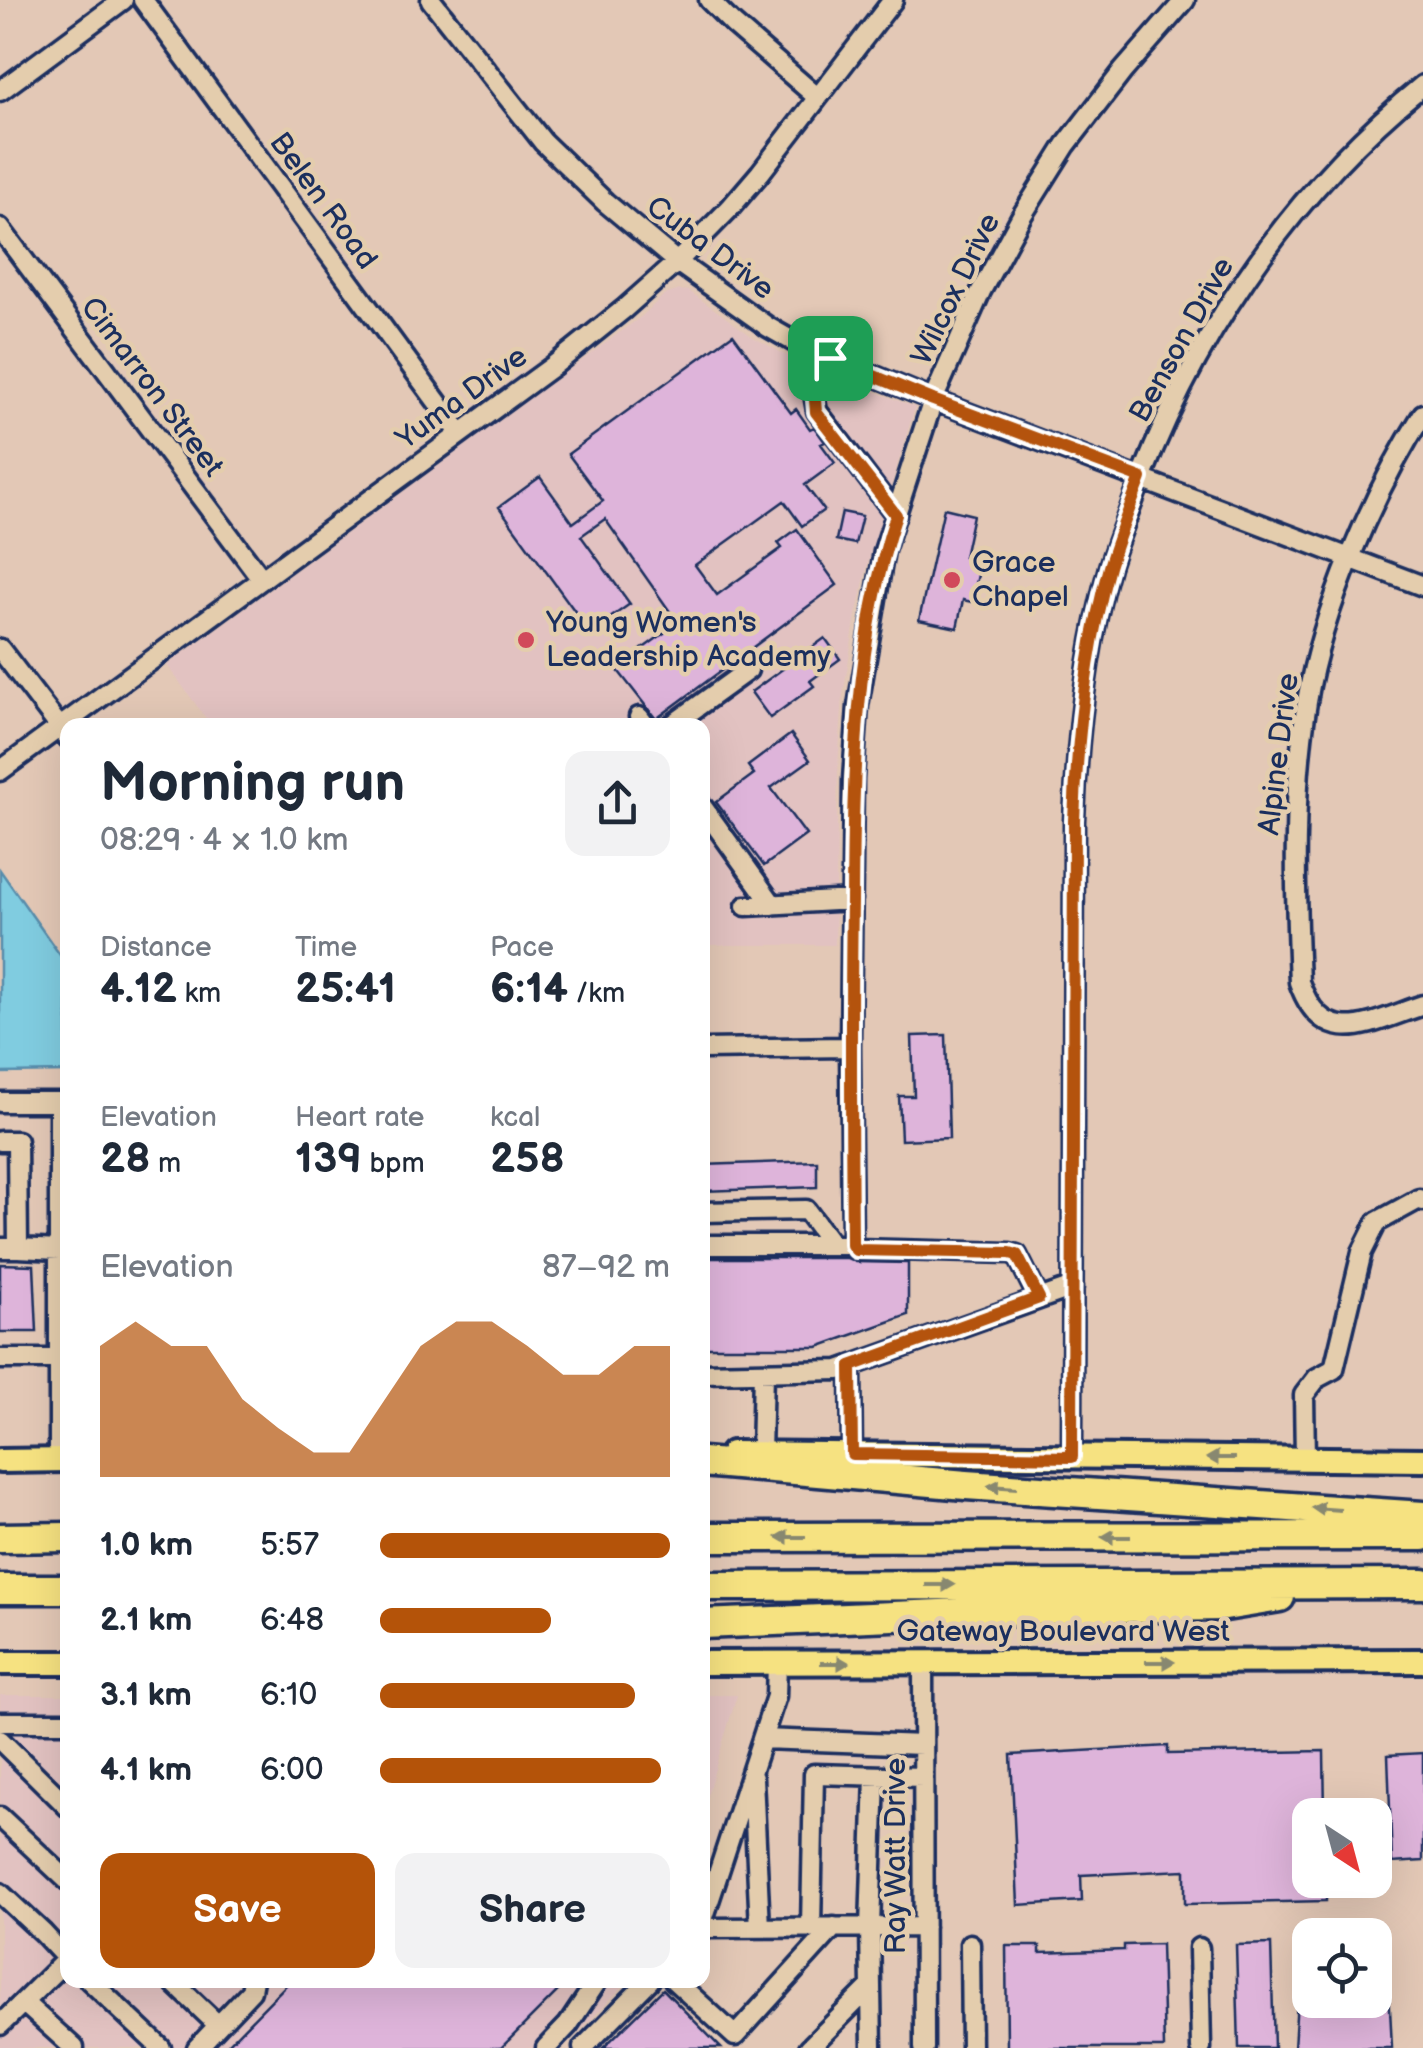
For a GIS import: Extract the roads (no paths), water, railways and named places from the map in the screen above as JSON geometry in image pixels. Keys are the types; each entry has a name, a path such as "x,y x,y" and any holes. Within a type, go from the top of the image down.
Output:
{"highway":[{"path":"710,1463 966,1485 1423,1516"},
{"path":"710,1537 1423,1536"},
{"path":"0,1538 60,1538"},
{"path":"710,1624 1065,1608 1225,1606 1369,1583"},
{"path":"710,1586 1423,1584"},
{"path":"0,1589 60,1589"}],"main road":[{"path":"710,1452 1423,1460"},
{"path":"0,1461 60,1461"},
{"name":"Gateway Boulevard West","path":"710,1663 1423,1661"},
{"path":"0,1663 60,1663"}],"street":[{"path":"0,91 122,0"},
{"name":"Belen Road","path":"143,0 460,433"},
{"name":"Cuba Drive","path":"431,0 543,142 605,202 677,262 768,327 830,358 933,400 1423,586"},
{"path":"709,0 817,97"},
{"name":"Yuma Drive","path":"83,718 261,578 553,366 677,262 740,196 892,0"},
{"name":"Wilcox Drive","path":"852,1245 853,780 858,706 884,551 933,400 981,290 1021,217 1078,130 1185,0"},
{"name":"Benson Drive","path":"1072,1457 1076,753 1085,682 1110,566 1141,478 1176,399 1241,284 1324,180 1423,84"},
{"name":"Cimarron Street","path":"0,228 261,578"},
{"path":"830,358 815,400 816,412 896,515"},
{"name":"Alpine Drive","path":"1423,414 1399,452 1350,558 1327,621 1308,698 1298,771 1295,836 1299,982 1306,1002 1331,1024 1343,1028 1356,1028 1423,1005"},
{"path":"0,649 60,728"},
{"path":"682,718 748,670"},
{"name":"Yuma Drive","path":"0,771 60,735"},
{"path":"710,817 773,905"},
{"path":"746,906 852,900"},
{"path":"710,1049 850,1048"},
{"path":"0,1102 60,1102"},
{"path":"0,1142 17,1141 9,1248 59,1250"},
{"path":"1305,1459 1304,1395 1317,1378 1334,1368 1362,1252 1377,1222 1422,1195"},
{"path":"710,1212 806,1210 832,1245"},
{"path":"60,1213 60,1256"},
{"path":"710,1245 852,1245 856,1250 1010,1253 1017,1255 1039,1298"},
{"path":"710,1372 838,1370 1073,1286"},
{"path":"60,1353 60,1384"},
{"path":"0,1360 59,1359"},
{"path":"851,1366 852,1454"},
{"path":"761,1453 763,1372"},
{"path":"710,1900 776,1696 776,1663"},
{"name":"Ray Watt Drive","path":"923,1663 924,2048"},
{"path":"0,1722 60,1722"},
{"path":"0,1740 60,1800"},
{"path":"762,1740 923,1746"},
{"path":"812,1927 813,1741"},
{"path":"753,1767 760,1928"},
{"path":"814,1774 923,1777"},
{"path":"872,2048 870,1927 875,1776"},
{"path":"0,1817 60,1874"},
{"path":"0,1892 60,1952"},
{"path":"710,1925 924,1927"},
{"path":"683,1988 736,2036 834,1927"},
{"path":"970,1944 971,2048"},
{"path":"1199,1948 1201,2048"},
{"path":"0,2025 60,1966"},
{"path":"809,2048 871,1986"},
{"path":"97,1988 161,2048"},
{"path":"179,1988 218,2025"},
{"path":"197,2048 245,1988"},
{"path":"546,2048 568,2025 593,1988"},
{"path":"583,2048 642,1988"},
{"path":"23,2002 74,2048"}],"water":[{"path":"0,870 60,955 60,1072 0,1073"}],"place":[{"name":"Grace Chapel","path":"952,580"},
{"name":"Young Women's Leadership Academy","path":"526,640"}]}
